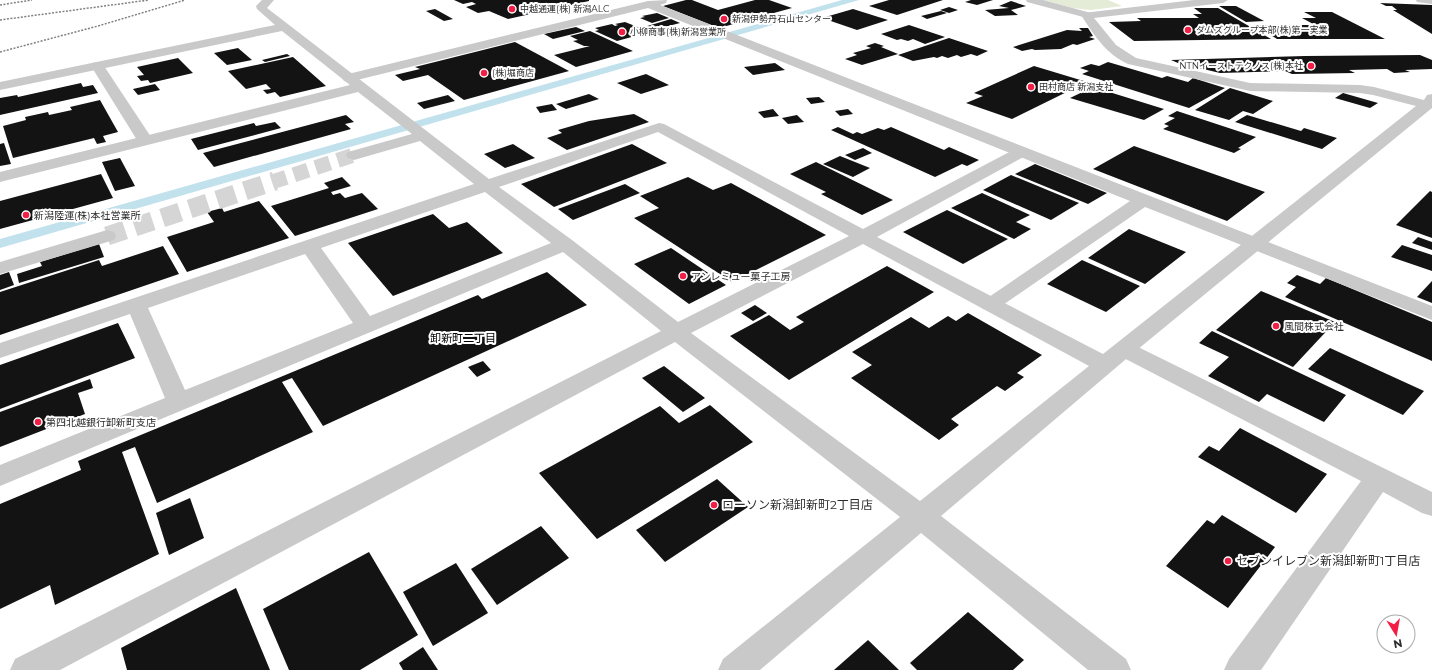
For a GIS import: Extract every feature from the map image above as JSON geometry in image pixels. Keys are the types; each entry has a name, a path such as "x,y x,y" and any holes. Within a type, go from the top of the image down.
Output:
{"street":[{"path":"269,0 261,6 262,9 284,27 422,136 565,244 676,332 920,516 1114,670"},
{"path":"0,177 145,140 354,82 666,0"},
{"path":"1032,0 1087,15 1223,0"},
{"path":"1421,0 1432,1"},
{"path":"648,4 1432,314"},
{"path":"1087,15 1109,46 1123,58 1132,61 1250,87 1360,89 1430,103"},
{"path":"0,86 284,27"},
{"path":"97,66 145,140"},
{"path":"735,670 1124,349 1430,103"},
{"path":"0,350 659,127 862,237 1105,365"},
{"path":"354,155 422,136"},
{"path":"27,670 676,332 862,237 1021,152"},
{"path":"990,305 1143,200"},
{"path":"0,268 108,236"},
{"path":"0,476 565,244"},
{"path":"310,245 366,326"},
{"path":"136,304 179,403"},
{"path":"1124,349 1432,506"},
{"path":"1241,670 1378,478"}],"green space":[{"path":"1043,0 1108,0 1122,6 1091,10 1073,8"}],"water":[{"path":"842,0 859,0 0,248 0,239"}],"building":[{"name":"中越通運(株) 新潟ALC","path":"454,0 589,1 508,19 489,11 478,13 466,7 476,4 472,2 463,4"},
{"name":"新潟伊勢丹石山センター","path":"686,0 692,0 718,10 755,0 769,0 792,8 719,28 663,6"},
{"path":"889,0 943,0 897,15 869,6"},
{"path":"971,0 993,0 977,5 965,2"},
{"path":"1011,1 1026,6 1011,10 1018,15 995,16 985,10 1009,8 999,6"},
{"path":"1380,3 1432,5 1432,34 1393,10 1397,10 1392,6 1386,6"},
{"path":"1219,6 1236,6 1264,21 1246,22"},
{"path":"949,7 958,10 949,13 940,10"},
{"name":"ダムズグループ本部(株)第一実業","path":"1194,8 1218,8 1271,39 1134,41 1109,22 1141,21 1137,18 1199,18 1193,14 1202,14"},
{"path":"435,9 453,19 444,21 426,11"},
{"path":"853,9 888,20 857,30 822,18"},
{"path":"941,11 947,13 927,19 921,16"},
{"path":"1304,12 1332,12 1385,39 1277,39 1255,25 1315,25 1302,18 1316,18"},
{"path":"657,13 669,18 652,23 640,18 645,17 642,16"},
{"path":"671,19 680,23 653,30 644,27"},
{"name":"小柳商事(株)新潟営業所","path":"625,22 650,32 617,41 595,31 599,30 595,28 612,24 615,26 618,25 615,24"},
{"path":"909,25 945,37 925,44 913,39 908,41 901,39 897,40 881,34"},
{"path":"576,27 585,31 553,39 544,34"},
{"path":"1079,28 1088,28 1093,36 1089,37 1095,39 1077,45 1073,44 1061,49 1032,49 1022,51 1013,47 1067,30 1082,31"},
{"path":"590,31 633,51 576,67 554,55 590,46 584,46 573,41 578,40 570,36"},
{"path":"949,38 988,51 977,56 971,54 961,57 957,55 948,58 942,56 913,61 898,55"},
{"name":"(株)堀商店","path":"515,42 569,71 464,100 428,75 403,81 395,75 420,69 415,67"},
{"path":"875,43 898,54 862,65 845,59 857,55 853,53 871,48 866,46"},
{"path":"238,48 252,60 227,65 214,53"},
{"path":"287,54 290,56 265,62 262,60"},
{"name":"NTNイーストテクノス(株)本社","path":"1420,55 1432,60 1432,69 1405,70 1410,72 1394,73 1387,69 1349,70 1355,73 1292,74 1285,71 1220,73 1171,60 1305,56"},
{"path":"293,57 326,86 280,97 275,92 267,94 263,90 271,89 266,84 246,89 228,71"},
{"path":"178,58 193,73 150,83 148,80 141,81 137,76 144,75 137,67"},
{"path":"1108,62 1162,78 1167,76 1188,82 1193,78 1225,88 1189,108 1082,74 1089,71 1080,68 1091,64 1099,66"},
{"path":"775,63 785,70 753,75 744,67"},
{"name":"田村商店 新潟支社","path":"1034,66 1087,82 1012,119 966,103 983,96 974,93"},
{"path":"646,74 669,85 641,94 617,83"},
{"path":"81,83 83,87 93,85 98,93 0,115 0,98 17,95 18,97"},
{"path":"155,84 160,90 138,95 133,89"},
{"path":"1093,87 1164,109 1144,120 1070,98"},
{"path":"1230,88 1273,101 1253,114 1243,111 1229,120 1195,110"},
{"path":"1343,93 1378,103 1370,108 1335,98"},
{"path":"589,94 599,99 566,109 556,104"},
{"path":"448,95 455,101 424,109 417,103"},
{"path":"819,97 825,102 811,104 806,98"},
{"path":"100,100 118,132 103,136 106,142 97,144 94,138 13,158 3,126 26,120 25,117 48,112 49,115 72,110 70,107"},
{"path":"552,104 557,110 540,113 536,107"},
{"path":"773,109 779,116 764,118 758,112"},
{"path":"848,109 853,114 840,116 835,111"},
{"path":"1177,111 1256,137 1238,148 1241,149 1234,153 1163,129 1169,126 1164,124 1175,118 1168,116"},
{"path":"634,114 649,122 567,150 547,138 562,133 558,130 589,121"},
{"path":"346,115 354,122 345,124 351,129 214,167 203,153"},
{"path":"797,115 804,122 788,124 782,118"},
{"path":"1247,115 1301,131 1304,128 1337,138 1322,149 1235,122"},
{"path":"275,122 281,128 198,150 191,139 254,123 256,126"},
{"path":"838,127 853,134 857,132 862,134 878,128 884,130 891,127 944,150 949,147 979,160 967,166 962,164 935,177 831,130"},
{"path":"4,143 11,164 0,166 0,144"},
{"path":"513,144 535,158 505,168 484,154"},
{"path":"632,144 667,163 554,207 521,184"},
{"path":"1134,146 1265,192 1227,221 1093,169"},
{"path":"863,148 872,153 855,160 845,155"},
{"path":"840,156 870,168 853,177 823,164"},
{"path":"120,158 135,186 115,191 102,162"},
{"path":"816,162 893,200 862,215 821,194 826,192 790,174"},
{"path":"1035,164 1107,193 1088,204 1015,174"},
{"name":"新潟陸運(株)本社営業所","path":"101,174 113,198 0,229 0,201"},
{"path":"1011,175 1079,203 1051,220 983,190"},
{"path":"342,177 351,186 331,192 333,195 340,193 345,198 362,193 378,209 295,236 271,206 329,188 324,183"},
{"path":"688,177 713,190 731,183 826,235 732,282 634,218 659,208 640,196"},
{"path":"625,184 640,193 573,220 558,209"},
{"path":"1430,191 1432,192 1432,238 1396,225"},
{"path":"982,193 1030,215 1016,222 1031,229 1014,239 951,208"},
{"path":"259,201 289,238 187,272 167,237 214,222 207,212 222,208 224,212"},
{"path":"947,210 1008,239 963,264 903,232"},
{"path":"433,214 449,228 467,222 503,253 393,296 348,243"},
{"path":"1129,229 1186,252 1145,284 1088,258"},
{"path":"1418,237 1432,242 1432,250 1412,243"},
{"path":"99,244 104,257 19,283 17,274 42,266 40,262"},
{"path":"1402,245 1432,255 1432,271 1391,257"},
{"path":"163,246 179,274 0,335 0,292 99,260 102,266"},
{"path":"671,248 726,285 689,304 634,264"},
{"path":"1082,260 1140,286 1106,312 1047,284"},
{"path":"887,266 934,292 789,380 730,336 769,315 790,330 804,322 796,317"},
{"path":"9,272 14,285 0,290 0,275"},
{"path":"547,272 587,305 323,426 292,378 282,382 313,432 157,503 135,447 122,452 159,554 55,605 50,585 0,609 0,504 81,470 78,461 478,295 482,299"},
{"path":"1297,275 1320,284 1326,278 1432,322 1432,361 1285,297 1296,287 1287,283"},
{"path":"1432,281 1432,303 1417,297"},
{"name":"風間株式会社","path":"1261,291 1335,322 1293,367 1216,330"},
{"path":"755,305 767,313 753,321 741,313"},
{"path":"968,313 1042,355 1017,373 1024,377 1005,391 997,386 951,419 959,425 939,440 851,378 872,365 852,352 911,317 929,328 948,316 956,321"},
{"path":"118,323 135,358 0,409 0,365"},
{"path":"1212,331 1346,395 1324,422 1267,394 1259,402 1208,376 1229,357 1199,343"},
{"path":"1330,348 1424,391 1403,415 1308,369"},
{"path":"483,361 491,370 477,377 468,367"},
{"path":"664,366 705,398 683,412 642,378"},
{"path":"90,379 93,388 78,393 85,414 0,447 0,412"},
{"path":"710,405 753,442 597,539 539,473 660,406 679,423"},
{"path":"1240,428 1327,474 1296,513 1198,457 1209,446 1219,451"},
{"path":"717,479 748,507 665,562 636,530"},
{"path":"190,498 204,538 169,555 156,513"},
{"path":"1222,515 1275,547 1228,608 1166,566 1207,520 1214,524"},
{"path":"541,526 569,558 497,605 471,569"},
{"path":"369,552 418,635 360,670 289,670 263,609"},
{"path":"456,563 488,613 433,646 403,592"},
{"path":"236,588 270,670 127,670 121,648"},
{"path":"968,612 1024,660 1013,670 917,670 910,663"},
{"path":"868,640 899,670 834,670"},
{"path":"423,647 438,670 403,670 399,663"}],"tunnel":[{"path":"272,182 354,155"},
{"path":"107,236 275,181"}],"railway":[{"path":"0,5 32,0"},
{"path":"0,20 149,0"},
{"path":"0,52 98,26 185,0"}],"place":[{"name":"中越通運(株) 新潟ALC","path":"512,9"},
{"name":"新潟伊勢丹石山センター","path":"724,19"},
{"name":"ダムズグループ本部(株)第一実業","path":"1188,30"},
{"name":"小柳商事(株)新潟営業所","path":"622,32"},
{"name":"NTNイーストテクノス(株)本社","path":"1311,66"},
{"name":"(株)堀商店","path":"484,73"},
{"name":"田村商店 新潟支社","path":"1031,87"},
{"name":"新潟陸運(株)本社営業所","path":"26,215"},
{"name":"アンレミュー菓子工房","path":"683,276"},
{"name":"風間株式会社","path":"1276,326"},
{"name":"第四北越銀行卸新町支店","path":"38,422"},
{"name":"ローソン新潟卸新町2丁目店","path":"714,505"},
{"name":"セブンイレブン新潟卸新町1丁目店","path":"1228,561"}],"district":[{"name":"卸新町二丁目","path":"463,338"}]}
